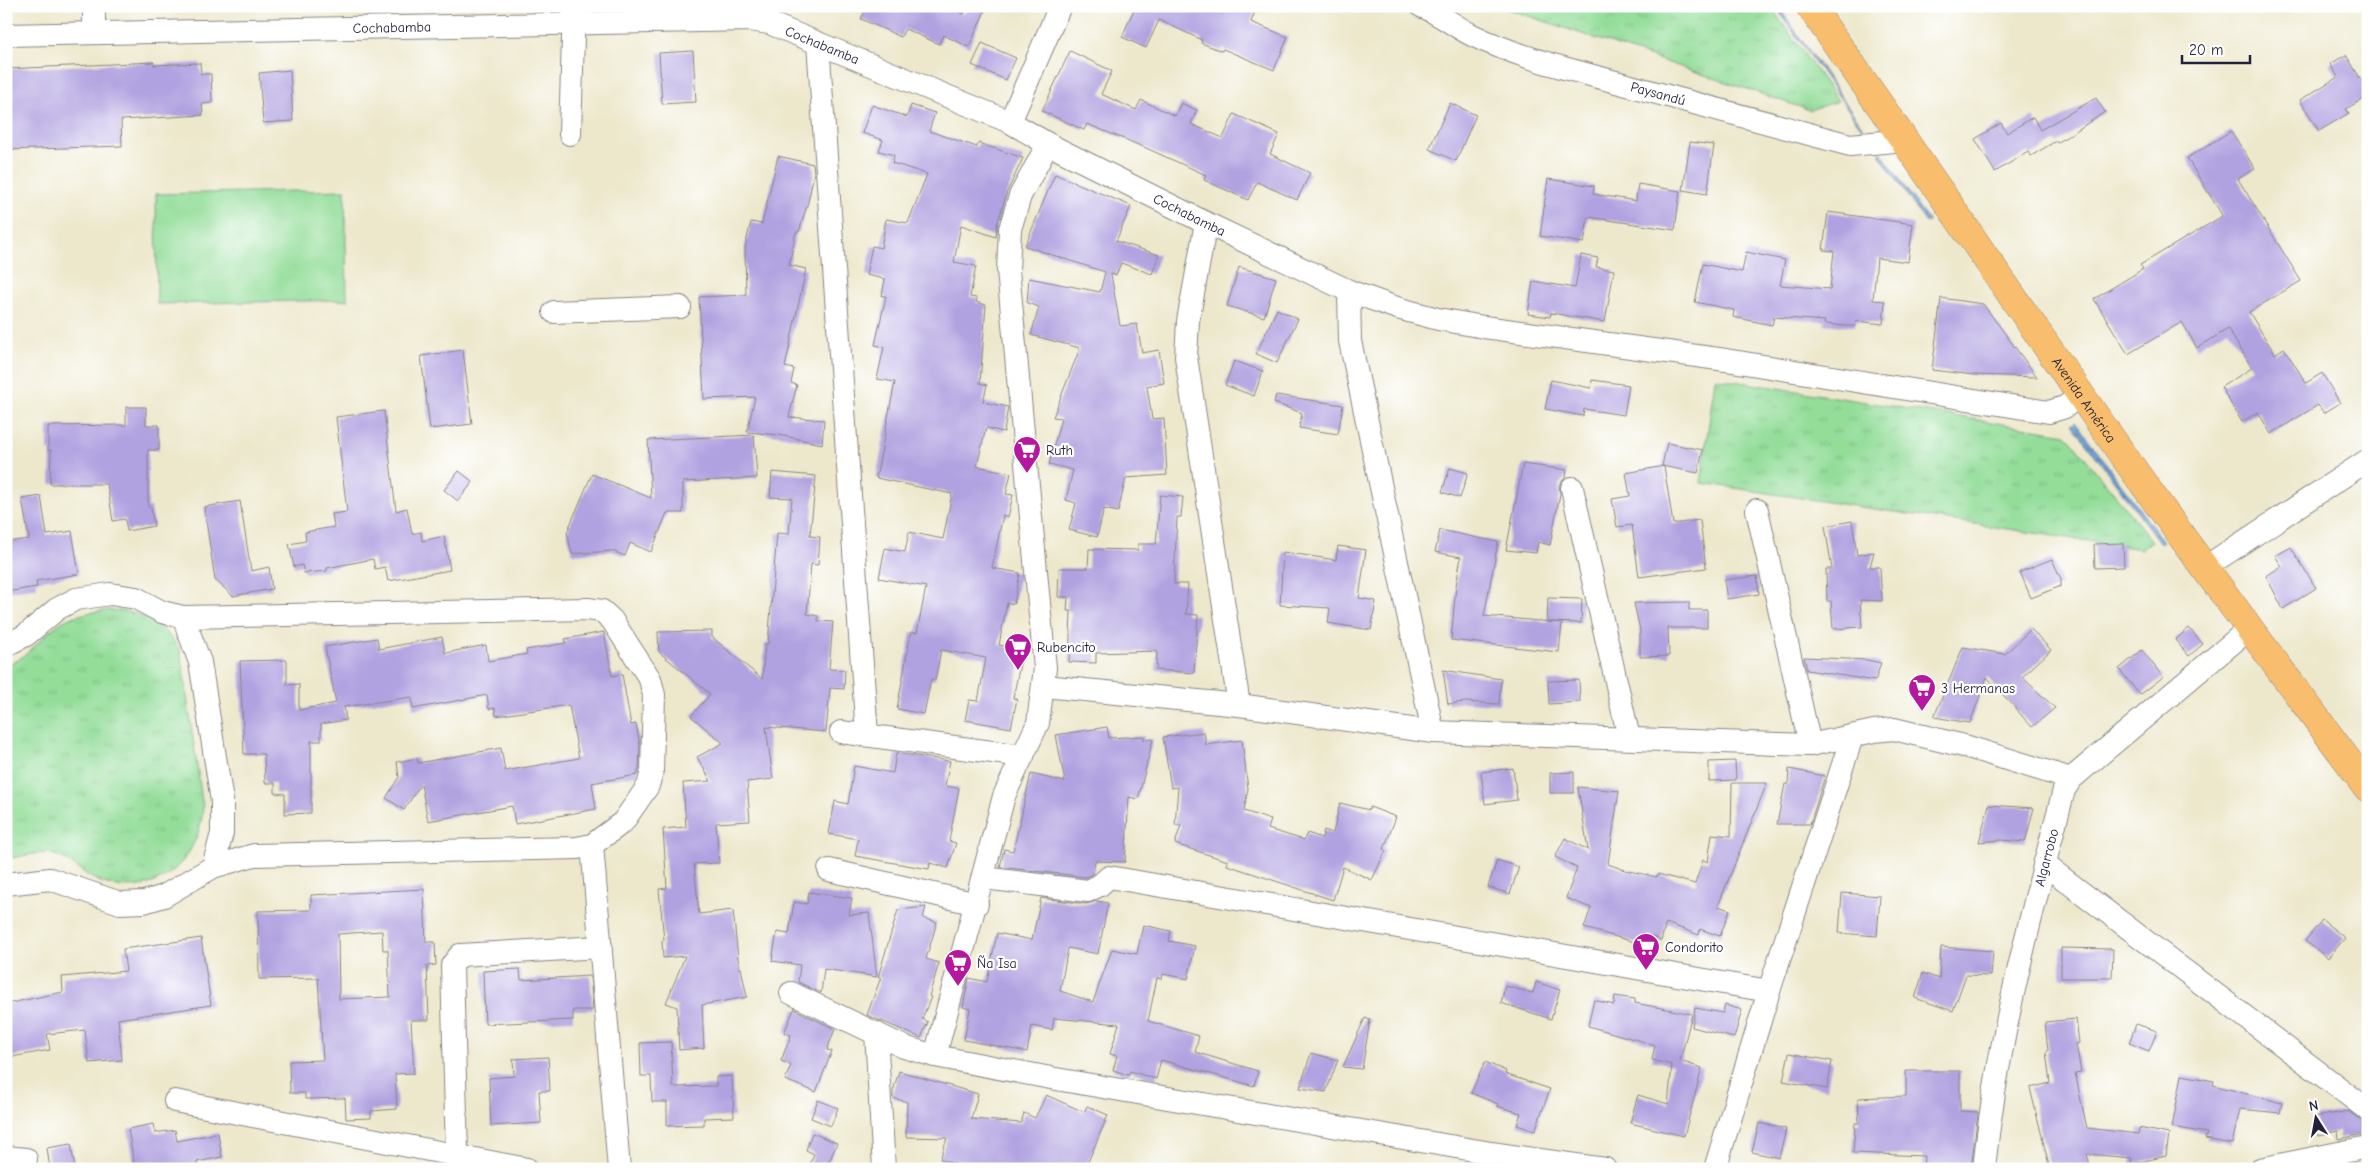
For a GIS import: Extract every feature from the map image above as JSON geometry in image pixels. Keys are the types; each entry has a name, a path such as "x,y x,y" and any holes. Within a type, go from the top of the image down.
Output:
{"main road":[{"name":"Avenida América","path":"1810,6 1906,140 2080,395 2204,568 2368,788"}],"street":[{"path":"94,6 94,32"},
{"path":"1010,122 1060,6"},
{"name":"Paysandú","path":"1421,6 1480,38 1516,54 1564,68 1850,145 1906,140"},
{"path":"570,134 574,14"},
{"name":"Cochabamba","path":"6,35 574,14 749,20 769,23 1010,122 1048,144 1206,223 1349,291 1397,308 1447,320 1726,360 2049,412 2065,407 2080,395"},
{"path":"818,43 867,735"},
{"path":"936,1056 1004,796 1038,722 1044,686 1045,668 1008,270 1010,229 1020,196 1048,144"},
{"path":"1206,223 1188,321 1186,357 1239,705"},
{"path":"1349,291 1350,341 1433,732"},
{"path":"554,312 680,307"},
{"path":"2204,568 2368,460"},
{"path":"1572,488 1629,738"},
{"path":"1757,510 1810,744"},
{"path":"6,645 26,635 57,609 76,599 110,594 136,598 162,612 183,617 578,609 602,611 612,620 650,679 654,695 652,771 648,786 623,822 592,845 577,848 254,855 213,867 164,896 144,902 120,903 50,879 6,884"},
{"path":"183,617 200,662 222,801 222,834 213,867"},
{"name":"Algarrobo","path":"1984,1169 1990,1108 2004,1030 2064,790 2071,779 2250,628"},
{"path":"1044,686 1239,705 1433,732 1810,744 1852,737 1874,731 1894,729 1917,733 2071,779"},
{"path":"841,732 1023,756"},
{"path":"1715,1169 1769,991 1852,737"},
{"path":"592,845 619,1169"},
{"path":"2044,864 2368,1110"},
{"path":"829,870 977,904"},
{"path":"984,878 1088,891 1100,886 1109,877 1769,991"},
{"path":"457,1155 452,964 460,954 601,947"},
{"path":"791,993 904,1047 936,1056 1056,1079 1481,1151 1605,1169"},
{"path":"876,1033 884,1169"},
{"path":"175,1100 527,1169"},
{"path":"2260,1169 2368,1147"}],"green space":[{"path":"1499,6 1770,6 1838,101 1809,110"},
{"path":"345,190 347,300 157,304 156,194"},
{"path":"1715,378 2066,434 2152,541 2141,549 1701,483"},
{"path":"110,610 132,613 150,620 158,625 180,649 203,807 200,827 193,845 183,860 171,872 156,881 140,886 121,886 101,882 55,855 37,854 6,859 6,665 20,659 52,629 65,620 87,613"}],"water":[{"path":"1775,6 1778,6 1865,133"},
{"path":"1881,152 1929,222 1926,223 1879,154"},
{"path":"2075,421 2163,541 2160,543 2072,424"}],"building":[{"path":"867,6 946,6 964,14 968,6 987,6 969,47 943,35 939,44 905,29 901,37 861,19"},
{"path":"1127,6 1257,6 1251,22 1288,37 1274,70 1223,49 1222,51 1201,43 1202,40 1159,20 1146,48 1122,37 1134,9"},
{"path":"982,43 1016,58 1006,80 972,65"},
{"path":"693,51 696,102 662,104 659,53"},
{"path":"1070,51 1112,71 1101,94 1136,110 1141,100 1175,116 1181,103 1197,110 1191,124 1223,138 1234,114 1279,134 1270,154 1310,173 1297,200 1257,182 1248,200 1204,180 1206,175 1146,148 1087,124 1084,130 1042,111"},
{"path":"2346,55 2368,91 2368,96 2346,109 2349,113 2319,131 2300,100 2338,77 2330,64"},
{"path":"154,62 154,65 200,63 201,74 211,74 212,103 202,104 203,115 121,120 122,146 6,150 6,69"},
{"path":"290,70 293,121 263,123 259,73"},
{"path":"2096,98 2105,112 2057,143 2056,141 2031,156 2028,152 1995,172 1975,139 2001,123 2007,133 2033,117 2040,130"},
{"path":"1450,103 1476,115 1456,161 1429,149"},
{"path":"872,105 907,117 911,105 935,113 929,131 977,147 978,143 1023,158 1007,192 997,225 996,237 961,225 954,262 976,266 970,297 977,298 976,302 986,305 980,383 987,385 983,402 1008,407 1004,432 986,428 977,466 1011,473 1006,494 1013,495 1008,517 1003,515 992,568 1020,573 1014,604 1007,603 999,645 1023,650 1013,698 1017,699 1011,728 965,720 969,700 978,701 986,658 941,650 935,680 931,679 924,714 897,709 911,632 917,633 926,587 879,578 885,548 905,552 909,532 943,539 952,494 876,478 895,382 877,379 884,347 875,345 886,296 882,296 885,279 866,275 872,246 881,248 886,219 908,223 927,174 892,163 894,155 879,151 883,140 862,133"},
{"path":"2231,131 2255,169 2238,179 2301,281 2249,312 2275,354 2284,348 2306,383 2322,373 2340,403 2324,413 2318,405 2271,434 2258,412 2242,422 2221,387 2252,368 2228,329 2197,348 2182,322 2128,354 2094,299 2143,269 2140,265 2221,217 2222,215 2187,158"},
{"path":"1690,142 1714,145 1707,194 1683,190"},
{"path":"778,156 813,164 814,173 808,202 799,232 796,232 789,265 806,269 785,367 794,369 791,383 797,385 789,417 824,420 822,444 779,435 747,432 755,397 704,399 699,297 746,295 745,247 751,222 762,224"},
{"path":"1055,174 1131,206 1116,241 1159,255 1152,274 1121,263 1116,275 1111,274 1120,326 1137,324 1142,353 1159,350 1164,383 1147,386 1152,419 1164,418 1167,475 1126,478 1118,512 1104,509 1097,537 1069,530 1076,503 1066,500 1073,470 1049,464 1061,418 1053,417 1080,348 1031,335 1039,307 1027,303 1029,278 1100,292 1105,272 1025,246"},
{"path":"1548,179 1594,186 1593,194 1636,201 1638,184 1680,191 1675,230 1588,217 1584,243 1540,236"},
{"path":"1828,212 1913,224 1908,262 1877,258 1873,300 1885,301 1883,324 1856,321 1855,326 1846,326 1824,324 1825,321 1774,317 1772,325 1733,317 1734,310 1695,302 1703,264 1742,272 1746,252 1785,260 1780,285 1830,289 1834,251 1823,250"},
{"path":"1581,255 1598,258 1596,267 1614,270 1605,322 1551,313 1550,317 1528,314 1533,281 1575,288"},
{"path":"1239,267 1276,278 1264,317 1227,306"},
{"path":"1941,298 1983,304 2037,377 1974,375 1932,370"},
{"path":"1277,309 1298,319 1277,363 1256,354"},
{"path":"463,350 472,424 430,429 421,356"},
{"path":"1234,361 1263,371 1254,396 1225,385"},
{"path":"1551,380 1591,388 1592,380 1629,385 1624,415 1584,409 1583,416 1545,409"},
{"path":"1276,395 1343,405 1338,434 1299,428 1302,413 1274,403"},
{"path":"126,407 146,407 146,425 159,425 159,450 148,450 148,507 151,507 154,526 127,531 125,519 113,521 107,484 50,484 51,450 48,451 48,426 126,425"},
{"path":"384,411 396,511 407,508 412,534 421,532 422,541 444,536 450,570 388,581 385,567 375,569 373,559 327,568 327,571 304,573 302,565 294,567 289,544 306,541 305,532 334,527 332,514 347,512 336,417"},
{"path":"754,435 757,478 683,482 683,513 667,513 651,552 630,543 625,556 612,551 572,554 567,532 592,474 651,498 648,440"},
{"path":"1667,443 1703,450 1698,473 1662,466"},
{"path":"1523,464 1567,470 1566,477 1559,485 1560,494 1550,545 1538,542 1536,553 1506,550"},
{"path":"1664,466 1673,524 1700,520 1706,568 1639,577 1632,525 1617,527 1612,499 1630,496 1626,473"},
{"path":"1450,468 1468,473 1460,498 1442,492"},
{"path":"459,471 473,482 458,501 444,490"},
{"path":"772,472 816,476 810,536 820,537 818,565 811,564 807,614 818,616 818,621 833,622 829,669 845,670 844,689 830,688 826,732 766,727 773,779 747,782 750,821 716,823 719,863 694,864 699,914 733,910 739,968 741,968 747,997 702,1005 704,1048 679,1050 677,1007 666,1003 685,956 663,958 662,941 664,940 659,889 667,888 663,829 686,827 683,783 711,781 697,757 723,743 691,716 710,694 659,652 658,632 712,631 712,637 762,679 765,644 768,644 777,533 789,534 792,498 770,497"},
{"path":"1160,495 1183,497 1181,517 1177,517 1174,584 1188,584 1186,614 1198,615 1194,673 1156,670 1157,651 1096,653 1096,663 1069,662 1071,611 1067,611 1068,597 1058,597 1059,568 1088,568 1089,549 1138,550 1138,544 1156,544"},
{"path":"41,496 47,535 72,531 79,574 36,581 37,587 6,592 6,542 29,539 22,499"},
{"path":"240,501 251,571 269,567 272,589 233,596 215,580 204,507"},
{"path":"1852,521 1857,555 1874,552 1870,567 1880,567 1882,601 1860,600 1862,627 1833,629 1831,601 1827,601 1826,569 1832,569 1825,526"},
{"path":"1440,530 1498,542 1484,616 1562,623 1559,652 1451,640 1461,557 1435,552"},
{"path":"2123,543 2124,567 2095,568 2094,544"},
{"path":"1338,546 1366,550 1359,598 1376,601 1371,630 1328,623 1330,608 1280,605 1283,552 1336,560"},
{"path":"2291,547 2316,588 2283,609 2266,576 2282,566 2275,556"},
{"path":"2052,559 2061,579 2061,586 2031,598 2020,572"},
{"path":"1757,576 1759,594 1727,599 1724,580"},
{"path":"1548,598 1582,599 1581,623 1547,622"},
{"path":"1689,602 1689,610 1707,610 1707,628 1668,628 1669,656 1640,657 1640,630 1634,603"},
{"path":"2189,628 2203,644 2189,656 2175,640"},
{"path":"2031,629 2051,650 2022,677 2055,708 2032,727 1987,677 1970,723 1934,717 1963,647 2005,654"},
{"path":"604,632 612,676 622,674 631,725 636,724 640,746 639,769 637,775 592,783 596,809 515,824 512,806 428,821 421,784 404,810 386,798 399,777 397,762 417,758 418,763 501,748 505,771 579,758 569,705 496,716 495,708 489,709 487,695 413,709 412,697 344,707 346,720 321,724 321,741 311,741 311,813 285,814 285,794 275,793 275,783 265,783 264,754 244,754 240,661 287,660 287,685 299,684 299,710 336,703 325,647 377,638 379,649 442,637 445,653 486,645 488,661 527,654 526,650 566,643 565,639"},
{"path":"2142,650 2163,677 2140,695 2119,669"},
{"path":"1804,657 1867,660 1881,663 1875,681 1807,670"},
{"path":"1443,670 1501,679 1499,704 1465,702 1448,704"},
{"path":"1579,680 1580,702 1549,704 1548,681"},
{"path":"1107,727 1109,738 1144,736 1144,740 1153,739 1138,799 1129,797 1125,862 1095,861 1093,874 1086,877 1000,867 1004,849 1013,851 1031,774 1065,782 1056,735"},
{"path":"1204,732 1206,745 1242,740 1248,789 1244,811 1271,820 1268,829 1304,840 1307,833 1322,838 1324,830 1333,833 1340,803 1369,810 1370,807 1396,817 1384,849 1386,850 1372,880 1343,867 1333,900 1227,865 1228,861 1175,844 1181,825 1175,825 1178,787 1171,788 1163,737"},
{"path":"896,753 950,761 945,786 959,788 949,841 956,843 948,868 930,863 929,869 855,856 858,839 829,834 835,801 848,804 854,766 893,773"},
{"path":"1735,761 1736,780 1709,781 1709,762"},
{"path":"1513,768 1517,800 1485,804 1481,772"},
{"path":"1789,769 1825,776 1810,824 1777,824 1785,784 1788,784"},
{"path":"1574,772 1574,793 1550,793 1550,773"},
{"path":"1732,783 1767,783 1718,906 1730,910 1720,936 1700,929 1699,935 1666,923 1661,941 1649,935 1642,944 1584,928 1591,908 1566,898 1577,868 1555,857 1565,838 1588,850 1578,787 1619,791 1608,864 1625,870 1657,877 1658,874 1695,884 1703,860 1708,862 1712,834 1731,836"},
{"path":"1989,805 2034,808 2025,842 2001,840 1979,842"},
{"path":"1497,860 1519,867 1510,894 1488,887"},
{"path":"424,889 426,942 435,942 436,965 427,966 429,1020 411,1020 414,1073 395,1074 397,1109 371,1111 371,1118 346,1119 345,1098 305,1099 305,1093 290,1093 289,1061 323,1060 318,978 259,979 258,911 311,910 311,895","holes":["382,931 383,950 388,950 390,997 339,999 338,934"]},
{"path":"809,892 852,898 849,915 869,913 877,977 824,969 821,993 798,982 800,965 772,961 777,932 789,934 794,902 807,904"},
{"path":"1842,893 1880,896 1877,936 1839,933"},
{"path":"1041,898 1086,904 1097,901 1108,903 1098,954 1068,948 1060,991 1093,1002 1112,949 1137,954 1143,925 1171,931 1169,941 1195,946 1188,979 1163,974 1162,979 1157,978 1148,1021 1199,1036 1195,1052 1258,1071 1254,1086 1161,1060 1156,1079 1130,1071 1129,1075 1113,1070 1117,1056 1110,1054 1119,1024 1054,1018 1052,1030 1032,1026 1027,1052 964,1040 970,1009 963,1007 969,978 987,982 997,933 1032,940"},
{"path":"926,907 923,918 937,922 926,959 939,963 929,996 931,997 922,1019 928,1022 921,1038 867,1015 881,977 878,977 898,910"},
{"path":"2322,920 2345,938 2328,958 2305,941"},
{"path":"201,938 211,1005 118,1019 122,1060 89,1063 85,1030 47,1034 50,1050 6,1058 6,1004 63,992 62,977 126,971 123,949"},
{"path":"1941,947 1993,951 1991,976 1966,975 1953,1011 1915,998 1923,973 1939,979"},
{"path":"2061,948 2113,949 2112,978 2061,978"},
{"path":"520,969 521,980 590,976 593,1010 573,1010 573,1020 485,1024 483,971"},
{"path":"1536,982 1560,990 1551,1019 1501,1003 1505,986 1533,993"},
{"path":"1615,996 1635,999 1635,1003 1692,1014 1680,1061 1702,1068 1684,1136 1630,1123 1638,1095 1668,1104 1672,1065 1652,1060 1655,1045 1588,1026 1594,1000 1614,1005"},
{"path":"1725,1005 1742,1010 1734,1038 1692,1027 1695,1008 1723,1013"},
{"path":"794,1009 835,1029 827,1050 832,1051 816,1092 785,1080 791,1065 781,1061 791,1035 784,1033"},
{"path":"1365,1018 1370,1020 1362,1069 1343,1067"},
{"path":"2076,1019 2079,1043 2076,1044 2081,1072 2075,1073 2087,1128 2138,1134 2139,1128 2169,1134 2166,1156 2131,1164 2132,1158 2087,1154 2090,1165 2073,1169 2050,1169 2030,1088 2050,1083 2045,1022"},
{"path":"2136,1024 2157,1031 2149,1051 2129,1043"},
{"path":"671,1042 673,1087 716,1086 716,1077 732,1076 734,1117 704,1118 704,1125 667,1126 667,1102 652,1102 651,1076 641,1076 640,1043"},
{"path":"1311,1053 1338,1060 1326,1092 1300,1088"},
{"path":"1789,1053 1832,1061 1827,1089 1783,1081"},
{"path":"548,1057 550,1091 539,1091 541,1123 491,1126 489,1078 514,1076 513,1059"},
{"path":"1485,1062 1506,1071 1505,1074 1550,1089 1535,1131 1517,1125 1521,1113 1497,1106 1498,1104 1471,1093"},
{"path":"899,1071 978,1094 971,1119 1021,1123 1024,1113 1035,1118 1046,1095 1084,1112 1087,1106 1108,1115 1085,1169 968,1169 940,1159 947,1138 906,1137 907,1102 893,1098 893,1091"},
{"path":"1906,1071 1960,1071 1960,1111 1978,1112 1971,1169 1923,1169 1924,1156 1853,1153 1855,1123 1859,1123 1858,1098 1906,1096"},
{"path":"2182,1075 2214,1081 2213,1085 2282,1103 2280,1113 2240,1109 2232,1144 2205,1139 2207,1133 2172,1127"},
{"path":"818,1100 838,1108 831,1126 811,1118"},
{"path":"2348,1111 2362,1121 2364,1134 2339,1139 2338,1131 2319,1135 2315,1117"},
{"path":"1759,1123 1786,1129 1779,1158 1752,1152"},
{"path":"153,1124 155,1133 175,1130 177,1141 218,1133 222,1157 197,1162 198,1169 135,1169 128,1129"},
{"path":"812,1133 837,1143 826,1169 808,1169 814,1154 806,1150"},
{"path":"71,1144 75,1169 50,1169 47,1148"}],"place":[{"name":"Ruth","path":"1027,474"},
{"name":"Rubencito","path":"1018,671"},
{"name":"3 Hermanas","path":"1922,712"},
{"name":"Condorito","path":"1646,971"},
{"name":"Ña Isa","path":"958,987"}]}
